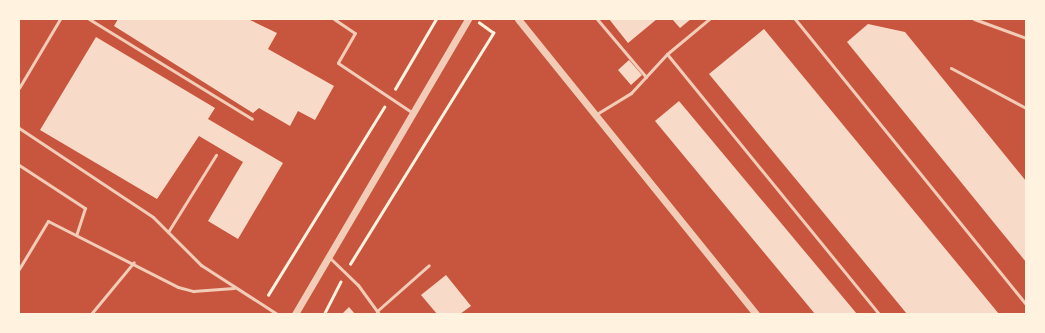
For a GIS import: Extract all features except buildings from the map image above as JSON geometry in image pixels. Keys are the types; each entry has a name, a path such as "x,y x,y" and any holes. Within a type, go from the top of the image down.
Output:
{"street":[{"path":"295,314 468,19"},
{"path":"518,19 594,116 756,314"}],"lane":[{"path":"19,88 60,19"},
{"path":"89,19 252,119"},
{"path":"334,19 355,33 338,63 389,99 413,113"},
{"path":"597,19 646,78"},
{"path":"594,116 631,93 667,54 709,19"},
{"path":"795,19 1026,304"},
{"path":"974,19 1026,38"},
{"path":"667,54 878,314"},
{"path":"951,68 1026,108"},
{"path":"19,128 153,217 201,265 261,306 277,314"},
{"path":"168,232 216,155"},
{"path":"19,165 85,208 76,235"},
{"path":"19,269 48,221 192,291 234,288"},
{"path":"328,256 345,273 378,313 429,265"},
{"path":"91,314 134,262"}],"path":[{"path":"261,306 389,99 436,19"},
{"path":"324,314 345,273 494,33 473,19"}]}
